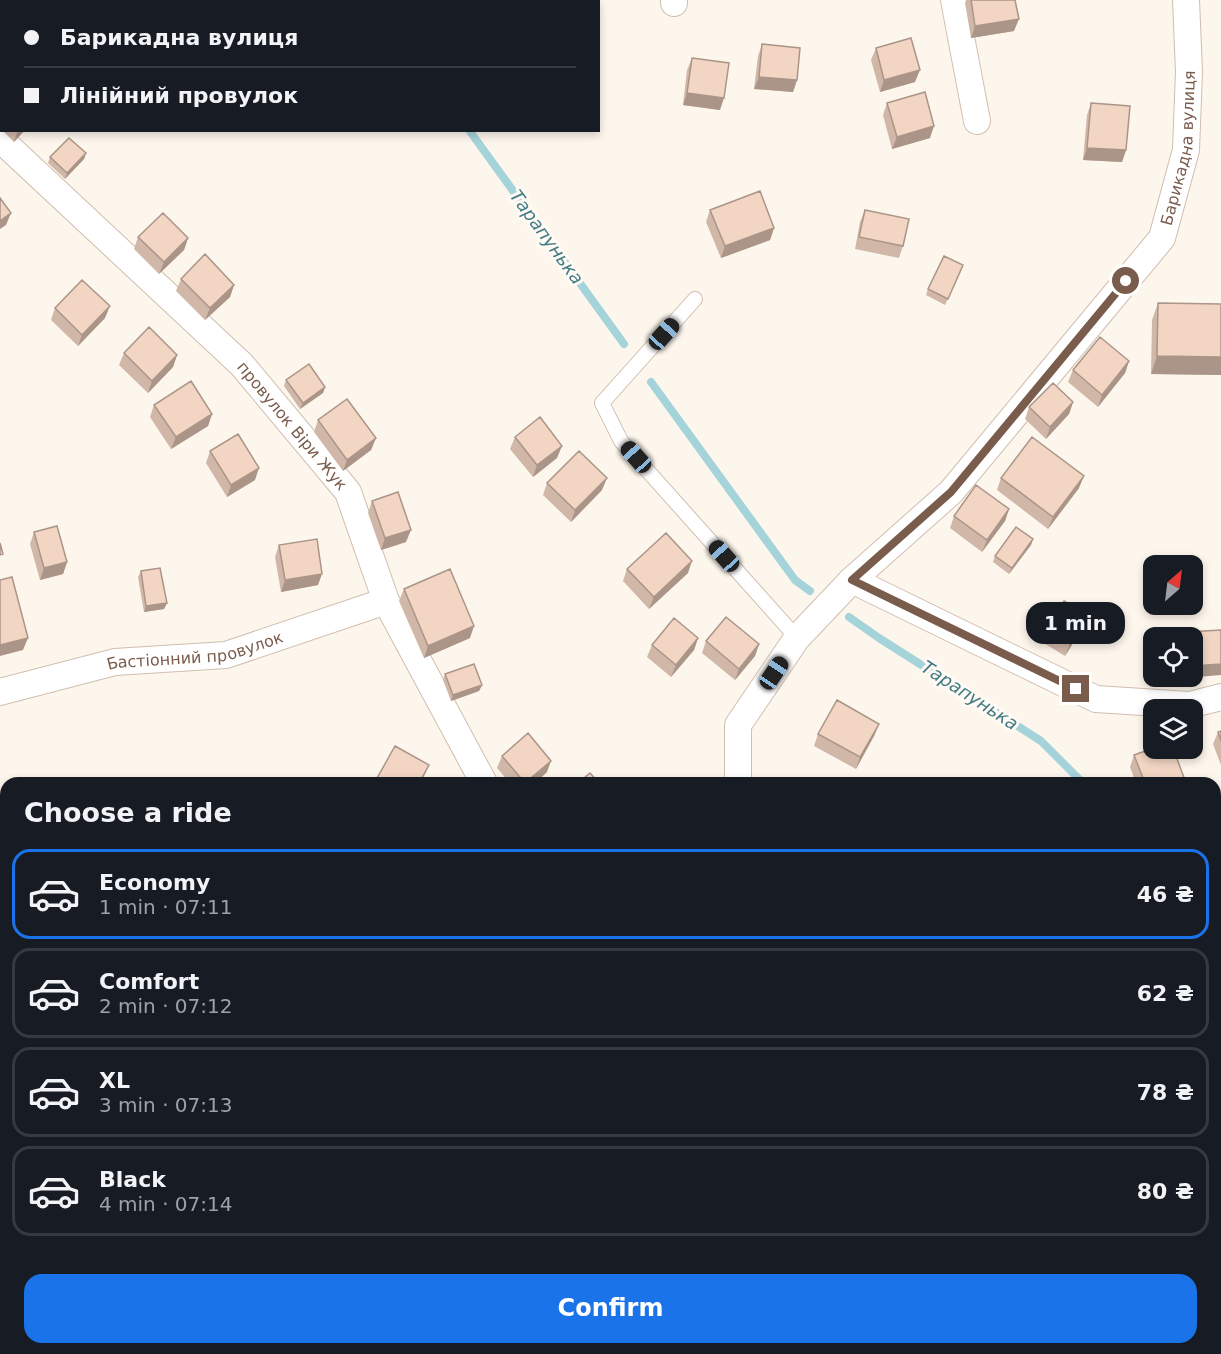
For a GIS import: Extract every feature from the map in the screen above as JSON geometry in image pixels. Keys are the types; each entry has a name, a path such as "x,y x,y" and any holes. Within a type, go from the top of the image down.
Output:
{"street":[{"path":"954,0 977,121"},
{"name":"Барикадна вулиця","path":"738,777 738,725 797,638 852,580 951,492 1162,238 1186,150 1189,72 1186,0"},
{"name":"провулок Віри Жук","path":"0,139 242,365 348,492 386,601 481,777"},
{"path":"852,580 1096,699 1190,705 1221,697"},
{"name":"Бастіонний провулок","path":"0,692 115,662 226,655 386,601"}],"lane":[{"path":"695,299 602,403 621,441 797,638"}],"building":[{"path":"971,0 1015,0 1019,19 975,26"},
{"path":"911,38 920,70 884,80 876,48"},
{"path":"762,44 800,48 797,80 759,77"},
{"path":"692,58 729,63 724,98 687,93"},
{"path":"925,92 934,126 897,137 887,103"},
{"path":"1091,103 1130,106 1126,150 1087,148"},
{"path":"69,138 86,153 67,173 50,157"},
{"path":"760,191 774,228 725,246 710,210"},
{"path":"0,198 11,213 0,221"},
{"path":"865,210 909,219 903,246 859,237"},
{"path":"163,213 188,238 164,262 138,237"},
{"path":"205,254 234,285 210,308 181,279"},
{"path":"944,256 963,265 948,299 928,289"},
{"path":"82,280 110,306 82,335 55,308"},
{"path":"1158,303 1221,304 1221,357 1157,356"},
{"path":"149,327 177,355 152,381 124,353"},
{"path":"1100,337 1129,361 1102,395 1073,370"},
{"path":"309,364 325,387 303,403 286,380"},
{"path":"191,381 212,414 176,437 154,405"},
{"path":"1053,383 1073,402 1050,427 1029,407"},
{"path":"347,399 376,438 347,460 318,420"},
{"path":"540,417 562,446 537,465 515,437"},
{"path":"238,434 259,468 231,485 210,451"},
{"path":"1032,437 1084,476 1053,517 1001,478"},
{"path":"579,451 607,478 575,510 547,483"},
{"path":"976,485 1009,509 987,540 954,516"},
{"path":"398,492 411,530 385,538 372,501"},
{"path":"57,526 67,562 44,568 34,532"},
{"path":"1016,527 1033,539 1012,568 995,556"},
{"path":"666,533 692,561 654,597 627,569"},
{"path":"317,539 322,574 285,580 279,545"},
{"path":"160,568 167,603 146,606 141,571"},
{"path":"450,569 474,626 428,646 404,589"},
{"path":"12,577 28,638 0,645 0,580"},
{"path":"1064,601 1087,615 1070,644 1046,630"},
{"path":"726,617 759,644 739,669 706,641"},
{"path":"674,618 698,638 676,665 652,645"},
{"path":"1221,630 1221,664 1203,665 1203,631"},
{"path":"474,664 482,685 453,695 445,674"},
{"path":"837,700 879,724 860,757 818,734"},
{"path":"528,733 551,761 532,777 520,777 502,756"},
{"path":"395,746 429,765 422,777 378,777"},
{"path":"1143,752 1143,759 1177,759 1184,777 1143,777 1134,755"}],"waterway":[{"name":"Тарапунька","path":"470,132 624,344"},
{"name":"Тарапунька","path":"651,382 795,580 810,591"},
{"name":"Тарапунька","path":"849,617 1041,741 1077,777"}],"route":[{"path":"1076,689 852,580 951,492 1126,281"}]}
